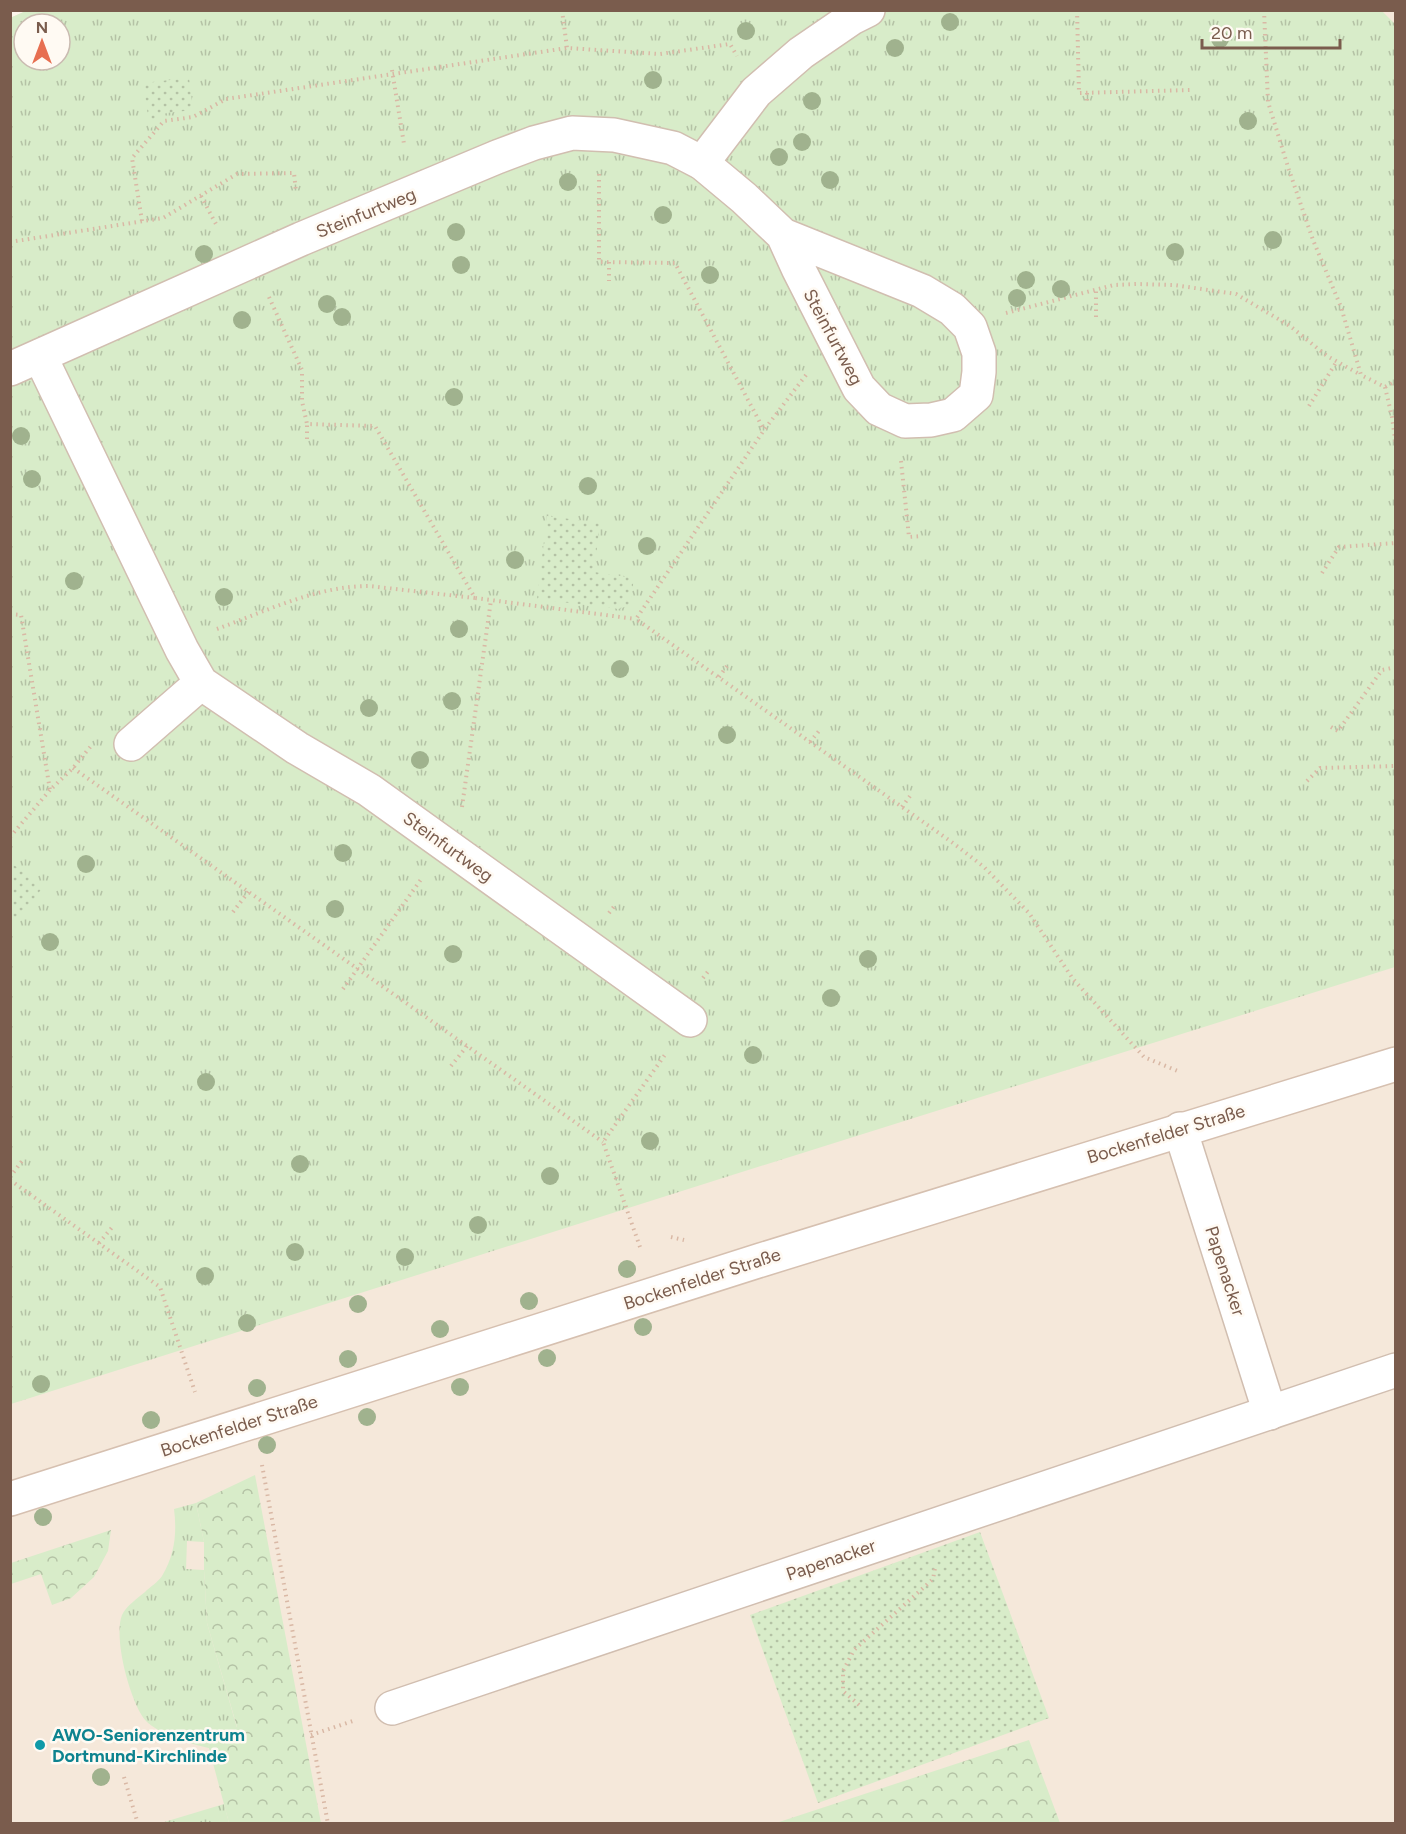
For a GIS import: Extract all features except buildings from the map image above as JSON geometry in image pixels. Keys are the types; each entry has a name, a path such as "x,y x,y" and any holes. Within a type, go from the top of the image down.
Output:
{"street":[{"path":"702,163 756,92 801,53 867,10"},
{"name":"Steinfurtweg","path":"690,1020 369,790 297,748 201,683 25,362 301,239 497,157 534,143 572,133 614,135 673,148 702,163 783,235 922,291 952,309 970,327 979,353 976,394 953,415 931,420 904,421 879,409 859,388 783,235"},
{"path":"130,744 201,683"},
{"name":"Bockenfelder Straße","path":"10,1499 760,1260 1395,1064"},
{"name":"Papenacker","path":"1180,1129 1270,1413"},
{"name":"Papenacker","path":"392,1708 1395,1370"}],"path":[{"path":"562,10 567,48"},
{"path":"1077,10 1079,93 1190,90"},
{"path":"1263,10 1268,102 1313,240 1341,307 1361,375"},
{"path":"142,221 132,158 164,121 193,117 226,99 392,72 567,48 660,54 729,44"},
{"path":"392,72 404,144"},
{"path":"278,86 279,92"},
{"path":"1087,93 1087,103"},
{"path":"10,242 164,218 237,174 294,173 296,192"},
{"path":"599,190 599,261 675,263 764,430"},
{"path":"201,196 217,226"},
{"path":"609,261 609,281"},
{"path":"253,262 302,370 302,401 307,424 306,439"},
{"path":"970,327 1009,312 1114,285 1174,285 1236,294 1290,327 1327,356 1385,387"},
{"path":"1096,289 1096,316"},
{"path":"636,619 764,430 810,370 837,346"},
{"path":"1309,406 1337,361"},
{"path":"1385,387 1395,381"},
{"path":"1385,387 1392,417 1395,446"},
{"path":"307,424 375,426 475,598"},
{"path":"901,458 909,537 922,536"},
{"path":"1322,573 1339,547 1395,543"},
{"path":"182,650 209,632 331,589 353,586 475,598 636,619 984,867 1029,913 1073,979 1144,1056 1180,1072"},
{"path":"343,989 445,845 460,820 491,600"},
{"path":"10,614 21,615 50,790"},
{"path":"718,677 727,666"},
{"path":"1331,727 1338,731 1382,670 1395,667"},
{"path":"810,742 819,731"},
{"path":"10,837 94,742"},
{"path":"1308,781 1320,768 1395,766"},
{"path":"73,768 603,1142 640,1247"},
{"path":"902,807 910,796"},
{"path":"233,912 249,891"},
{"path":"603,1142 690,1020"},
{"path":"452,1066 467,1046"},
{"path":"22,1161 10,1178 160,1287 195,1392"},
{"path":"99,1243 114,1225"},
{"path":"262,1465 328,1824"},
{"path":"859,1705 843,1691 843,1671 854,1650 933,1579 938,1554 930,1527"},
{"path":"124,1777 138,1824"}],"shaded area":[{"path":"28,10 1395,11 1395,1823 11,1823 10,18 12,17 12,72 72,72 72,12 24,12"}],"green space":[{"path":"28,10 1382,11 1396,25 1395,967 11,1404 10,18 12,17 12,72 72,72 72,12 24,12"},
{"path":"189,78 193,110 166,113 150,129 143,83"},
{"path":"547,516 600,523 594,572 634,578 630,605 619,609 537,599"},
{"path":"10,862 43,887 11,929 10,929"},
{"path":"255,1475 321,1823 229,1823 206,1737 237,1727 207,1623 204,1542 196,1503"},
{"path":"196,1503 204,1542 187,1541 186,1569 204,1570 207,1623 237,1728 207,1737 209,1748 167,1734 146,1721 134,1700 129,1685 121,1653 120,1638 122,1615 132,1602 162,1576 170,1560 174,1543 174,1509"},
{"path":"111,1530 108,1551 94,1577 71,1598 52,1605 41,1574 11,1584 11,1563"},
{"path":"980,1532 1049,1718 818,1803 750,1615"},
{"path":"1029,1740 1060,1823 776,1823"},
{"path":"224,1804 229,1823 161,1823"}],"place":[{"name":"AWO-Seniorenzentrum Dortmund-Kirchlinde","path":"40,1745"}]}
